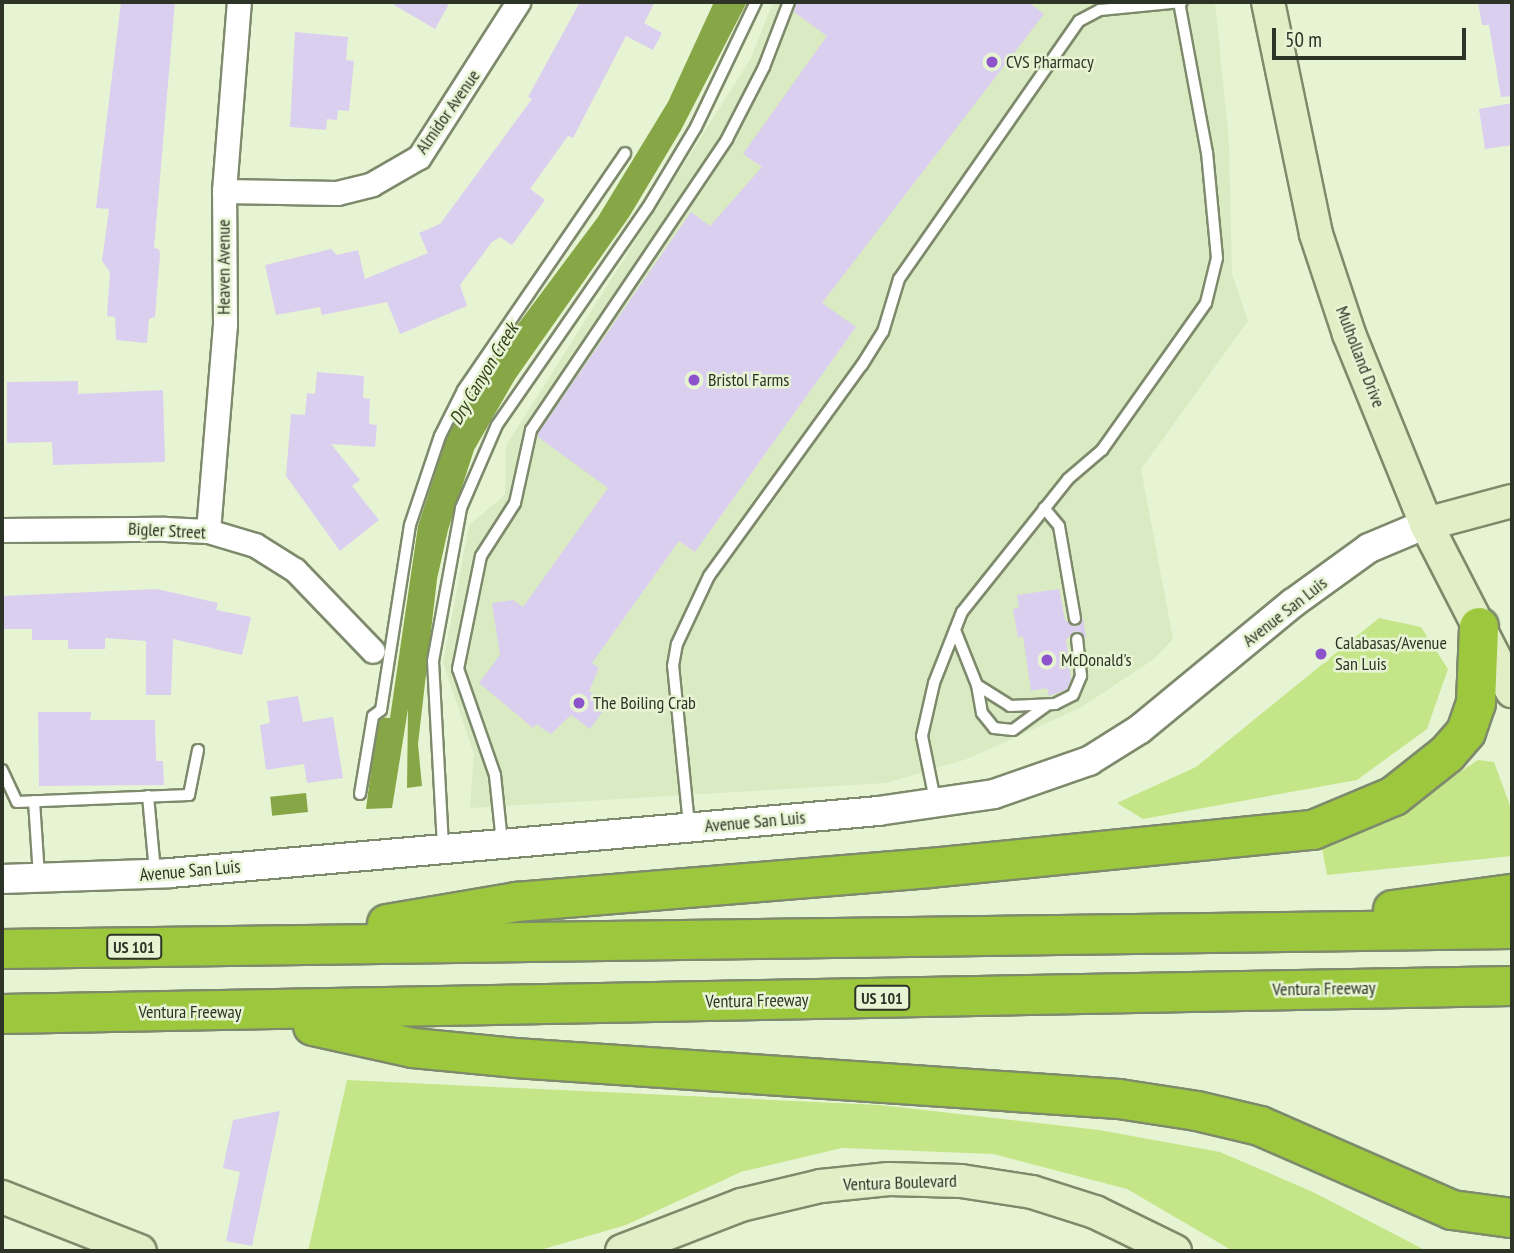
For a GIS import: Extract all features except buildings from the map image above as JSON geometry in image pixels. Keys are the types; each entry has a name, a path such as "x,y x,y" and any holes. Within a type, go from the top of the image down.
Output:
{"highway":[{"path":"266,944 517,902 1132,850 1313,830 1363,813 1394,796 1447,754 1466,732 1476,703 1479,627"},
{"path":"1211,935 1512,894"},
{"name":"US 101","path":"2,949 1512,929"},
{"name":"Ventura Freeway","path":"2,1014 253,1012 1512,986"},
{"path":"253,1012 425,1049 1119,1099 1197,1111 1260,1126 1452,1210 1512,1219"}],"main road":[{"name":"Mulholland Drive","path":"1268,2 1316,234 1349,334 1426,524 1512,691"},
{"path":"1426,524 1512,501"},
{"name":"Ventura Boulevard","path":"622,1251 741,1205 821,1186 889,1180 961,1181 1032,1192 1095,1212 1175,1251"},
{"path":"2,1197 140,1251"}],"street":[{"name":"Heaven Avenue","path":"208,531 225,325 224,191 239,2"},
{"name":"Almidor Avenue","path":"224,191 337,193 372,184 419,158 518,2"},
{"name":"Avenue San Luis","path":"2,879 155,874 936,805 1044,780 1089,761 1140,729 1293,603 1369,548 1426,524"},
{"name":"Bigler Street","path":"2,530 208,531 255,545 295,570 373,651"}],"lane":[{"path":"443,849 433,661 461,508 497,425 648,207 696,127 756,2"},
{"path":"502,844 495,775 458,668 481,556 520,490 531,429 727,139 764,67 789,2"},
{"path":"690,828 673,666 677,644 709,576 862,365 883,332 899,279 1079,21 1100,10 1180,2 1207,153 1217,258 1206,303 1102,450 1068,478 962,612 934,682 922,736 936,805"},
{"path":"360,794 373,716 381,710 410,526 439,436 463,390 625,153"},
{"path":"1044,508 1059,526 1075,619"},
{"path":"955,630 977,685 982,713 994,728 1013,730 1047,705 1073,695 1081,676 1077,639"},
{"path":"977,685 1010,706 1047,705"},
{"path":"2,770 17,802 189,794 198,750"},
{"path":"148,796 155,874"},
{"path":"34,802 39,878"}],"shaded area":[{"path":"714,2 747,2 681,130 629,217 515,379 474,450 448,530 437,579 418,744 422,786 407,788 408,709 392,808 366,809 378,717 390,718 418,526 449,430 513,331 598,217 668,102"},
{"path":"773,2 1215,2 1229,142 1232,274 1248,321 1141,469 1173,639 1154,659 1080,708 967,759 886,783 470,808 474,754 443,663 469,525 505,495 506,446 751,58"},
{"path":"1379,618 1421,627 1448,669 1427,729 1357,780 1143,819 1117,803 1196,767"},
{"path":"1478,760 1494,762 1512,811 1512,856 1327,875 1321,843 1400,812"},
{"path":"306,793 308,812 272,816 270,797"},
{"path":"347,1080 880,1105 1099,1130 1220,1152 1313,1192 1427,1251 1233,1251 1127,1189 993,1154 842,1148 741,1172 626,1225 537,1251 308,1251"}],"place":[{"name":"CVS Pharmacy","path":"992,62"},
{"name":"Bristol Farms","path":"694,380"},
{"name":"Calabasas/Avenue San Luis","path":"1321,654"},
{"name":"McDonald's","path":"1047,660"},
{"name":"The Boiling Crab","path":"579,703"}],"water label":[{"name":"Dry Canyon Creek","path":"484,374"}]}
